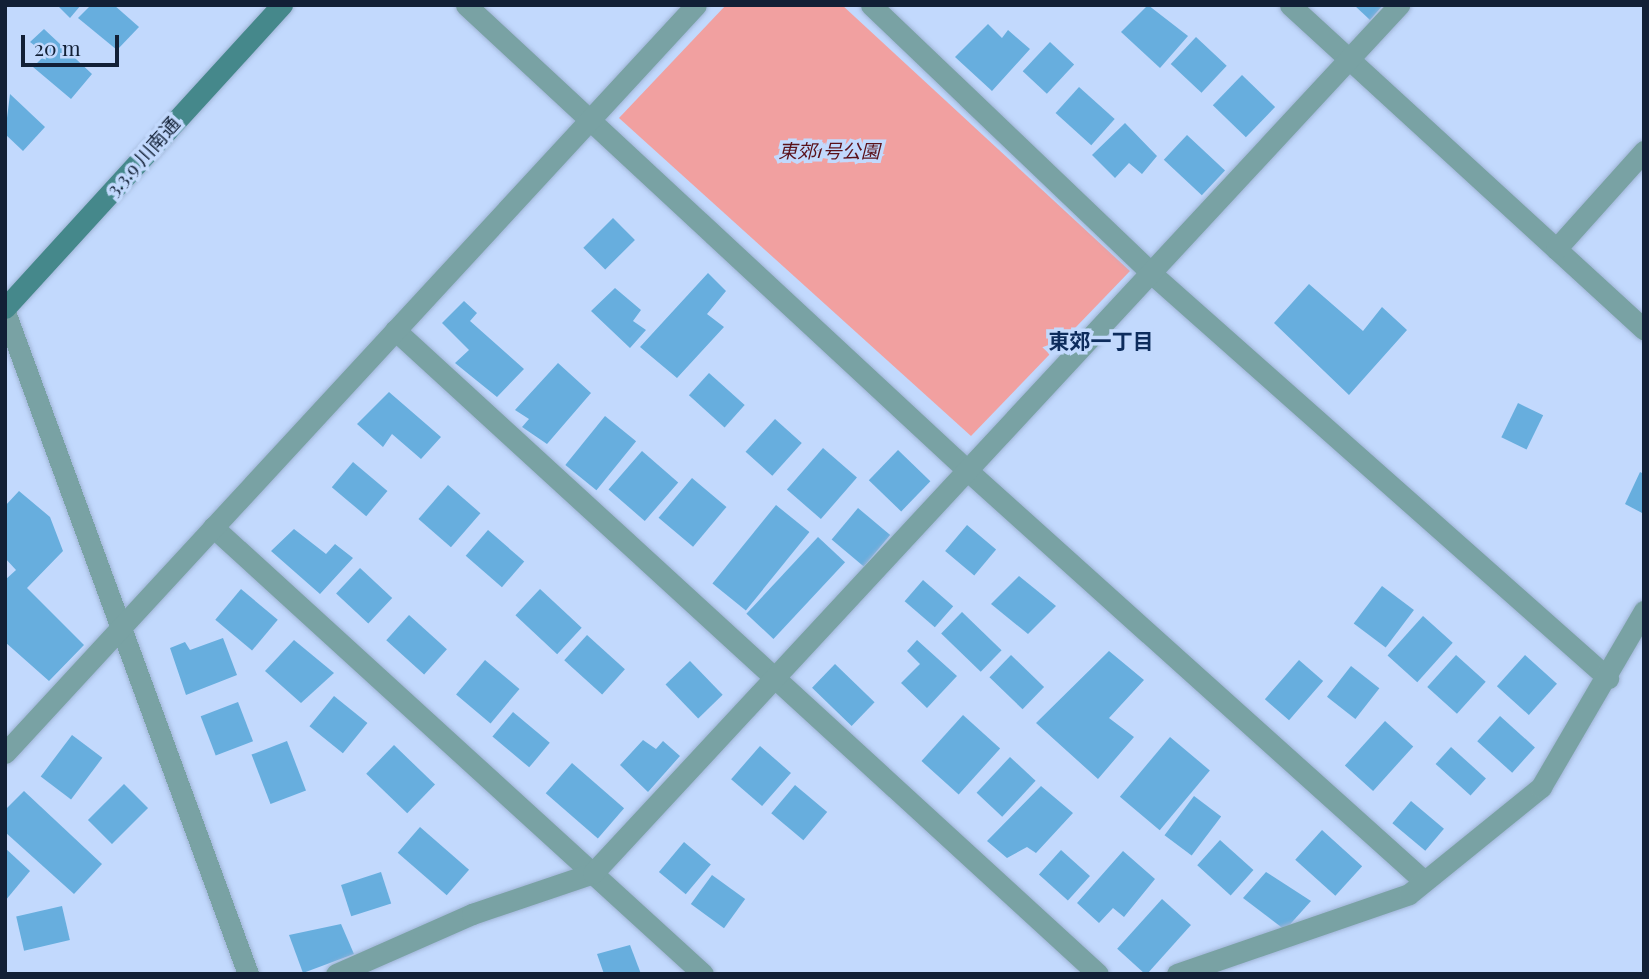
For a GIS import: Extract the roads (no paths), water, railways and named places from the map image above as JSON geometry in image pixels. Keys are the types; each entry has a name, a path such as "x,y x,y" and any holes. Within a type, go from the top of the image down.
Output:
{"street":[{"name":"3.3.9 川南通","path":"5,310 282,5"},
{"path":"466,5 968,471 1424,881"},
{"path":"5,753 696,5"},
{"path":"871,5 1151,273 1608,678"},
{"path":"1290,5 1644,329"},
{"path":"335,974 472,914 593,873 1399,5"},
{"path":"1556,248 1644,151"},
{"path":"5,310 248,974"},
{"path":"395,330 777,675 1098,974"},
{"path":"213,527 703,974"},
{"path":"1177,974 1409,894 1541,788 1608,678 1644,611"}],"district":[{"name":"東郊一丁目","path":"1101,340"}],"park label":[{"name":"東郊1号公園","path":"829,151"}]}
